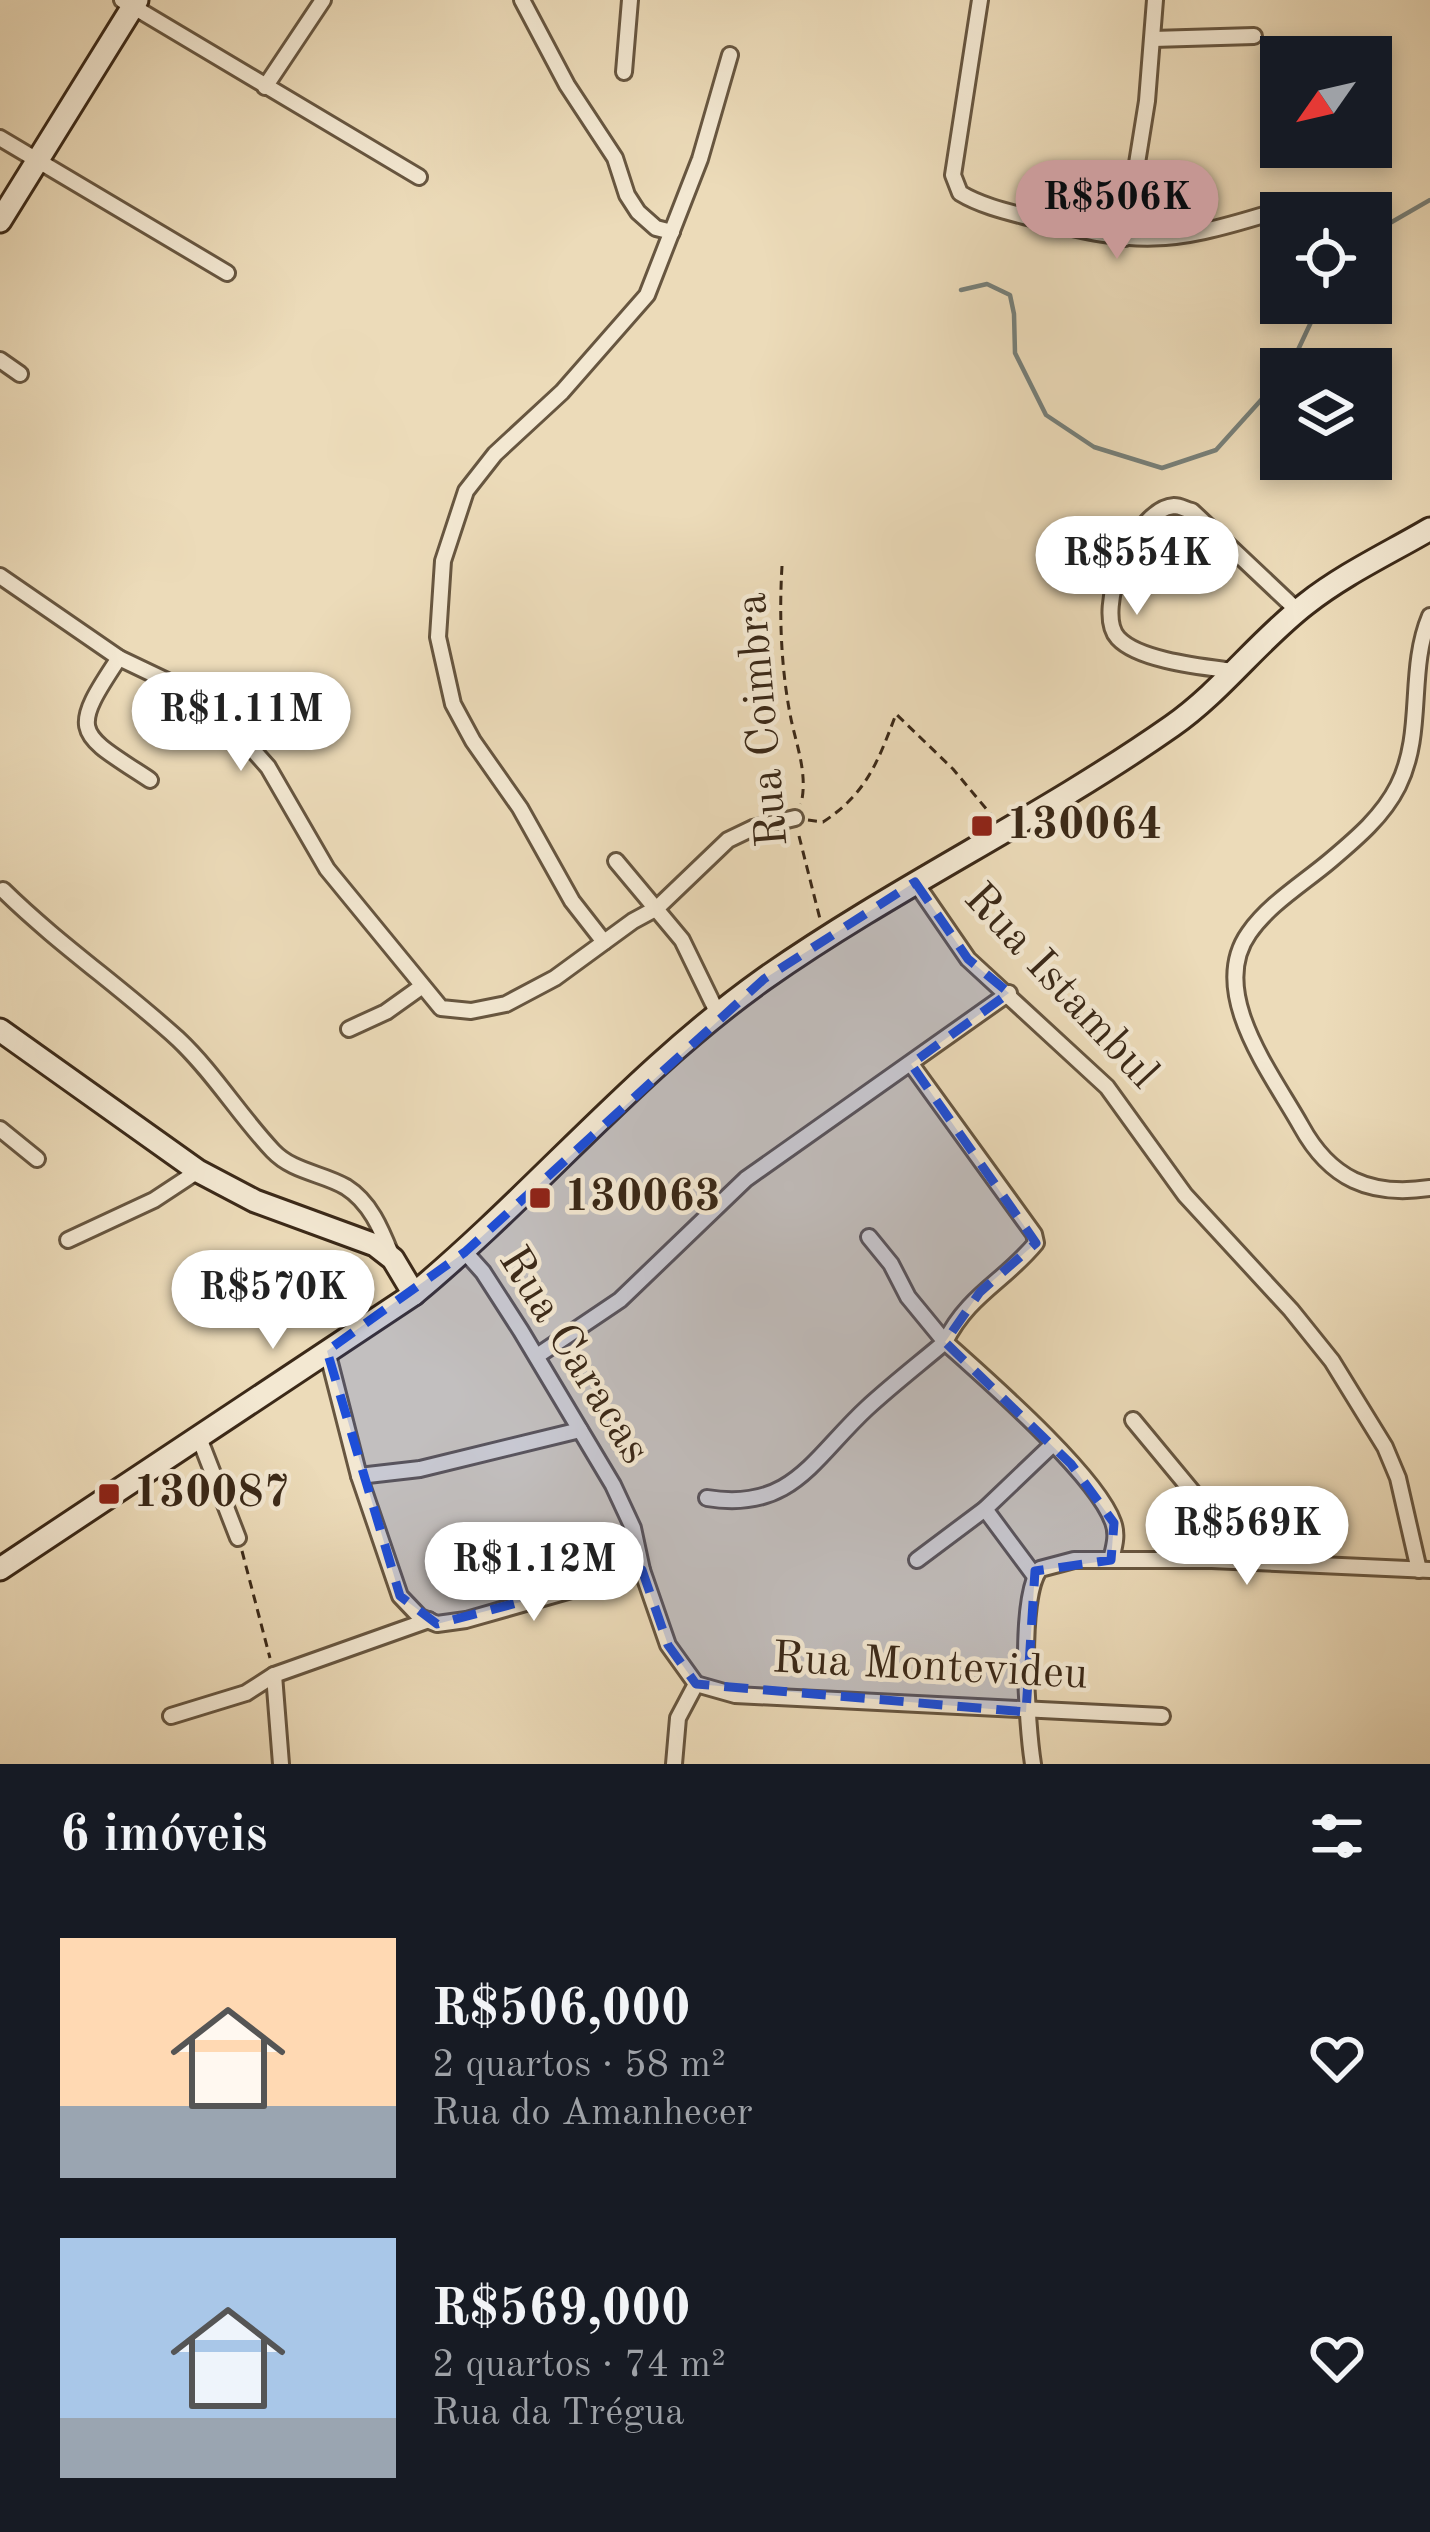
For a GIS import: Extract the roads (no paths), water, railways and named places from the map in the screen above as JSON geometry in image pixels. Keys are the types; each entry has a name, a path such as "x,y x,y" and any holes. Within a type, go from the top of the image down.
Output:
{"main road":[{"path":"0,221 130,2"},
{"path":"915,882 1178,723 1298,611 1352,573 1430,529"},
{"name":"Rua Istambul","path":"0,1569 414,1294 465,1252 562,1155 718,1014 915,882"},
{"path":"0,1030 198,1171 255,1201 374,1245 393,1259 414,1294"}],"street":[{"path":"265,88 323,0"},
{"path":"522,0 567,85 615,158 627,195 656,228 672,232"},
{"path":"624,72 630,0"},
{"path":"980,0 953,175 960,193 1094,235 1125,238 1191,237 1260,216"},
{"path":"1125,238 1156,0"},
{"path":"130,2 265,88 419,177"},
{"path":"1153,39 1254,36"},
{"path":"604,942 572,901 453,704 438,637 443,561 466,491 494,454 562,392 647,295 700,159 730,55"},
{"path":"0,138 227,273"},
{"path":"0,360 20,374"},
{"path":"1235,671 1152,656 1119,639 1111,623 1120,567 1132,540 1156,514 1173,506 1192,511 1298,611"},
{"path":"0,576 119,658 184,689 228,722 268,767 327,869 441,1008 471,1010 506,1004 555,978 657,908 728,840 753,828 795,818"},
{"path":"1430,616 1416,666 1410,754 1398,787 1357,838 1248,933 1235,960 1235,986 1242,1015 1265,1061 1308,1138 1330,1166 1356,1184 1384,1190 1430,1187"},
{"path":"119,658 86,711 84,727 95,744 150,780"},
{"path":"616,861 682,940 718,1014"},
{"name":"Rua Istambul","path":"915,882 968,959 1107,1088 1185,1195 1292,1310 1331,1360 1385,1447 1424,1570"},
{"path":"3,890 178,1039 211,1072 275,1154 344,1186 362,1201 379,1222 393,1259"},
{"path":"349,1029 386,1012 421,987"},
{"path":"537,1356 620,1300 746,1179 1009,993"},
{"path":"707,1498 748,1501 791,1485 866,1408 945,1342 956,1320 980,1292 1036,1244 1034,1234 911,1064"},
{"path":"0,1129 37,1160"},
{"path":"68,1240 154,1200 198,1171"},
{"path":"869,1238 945,1342 1006,1396 1106,1508 1116,1539 1112,1560"},
{"name":"Rua Caracas","path":"465,1252 484,1272 537,1356 623,1506 668,1645 695,1684"},
{"path":"327,1351 359,1476 407,1606 437,1624 466,1620 642,1570"},
{"path":"1132,1420 1215,1519 1217,1560"},
{"path":"359,1476 420,1469 580,1430"},
{"path":"198,1435 238,1538"},
{"path":"917,1560 985,1508 1052,1445"},
{"path":"985,1508 1034,1575 1026,1712 1033,1764"},
{"path":"1034,1575 1052,1563 1112,1560 1424,1570"},
{"path":"171,1716 246,1693 274,1676 429,1620"},
{"path":"274,1676 281,1764"},
{"path":"674,1764 678,1718 695,1684"},
{"name":"Rua Montevideu","path":"695,1684 735,1695 1162,1716"}],"waterway":[{"path":"1392,222 1430,200"},
{"path":"961,290 987,284 1010,295 1015,353 1046,415 1094,447 1162,468 1216,450 1260,401"},
{"path":"1299,348 1310,324"}],"place":[{"name":"130064","path":"982,826"},
{"name":"130063","path":"540,1198"},
{"name":"130087","path":"109,1494"}]}
